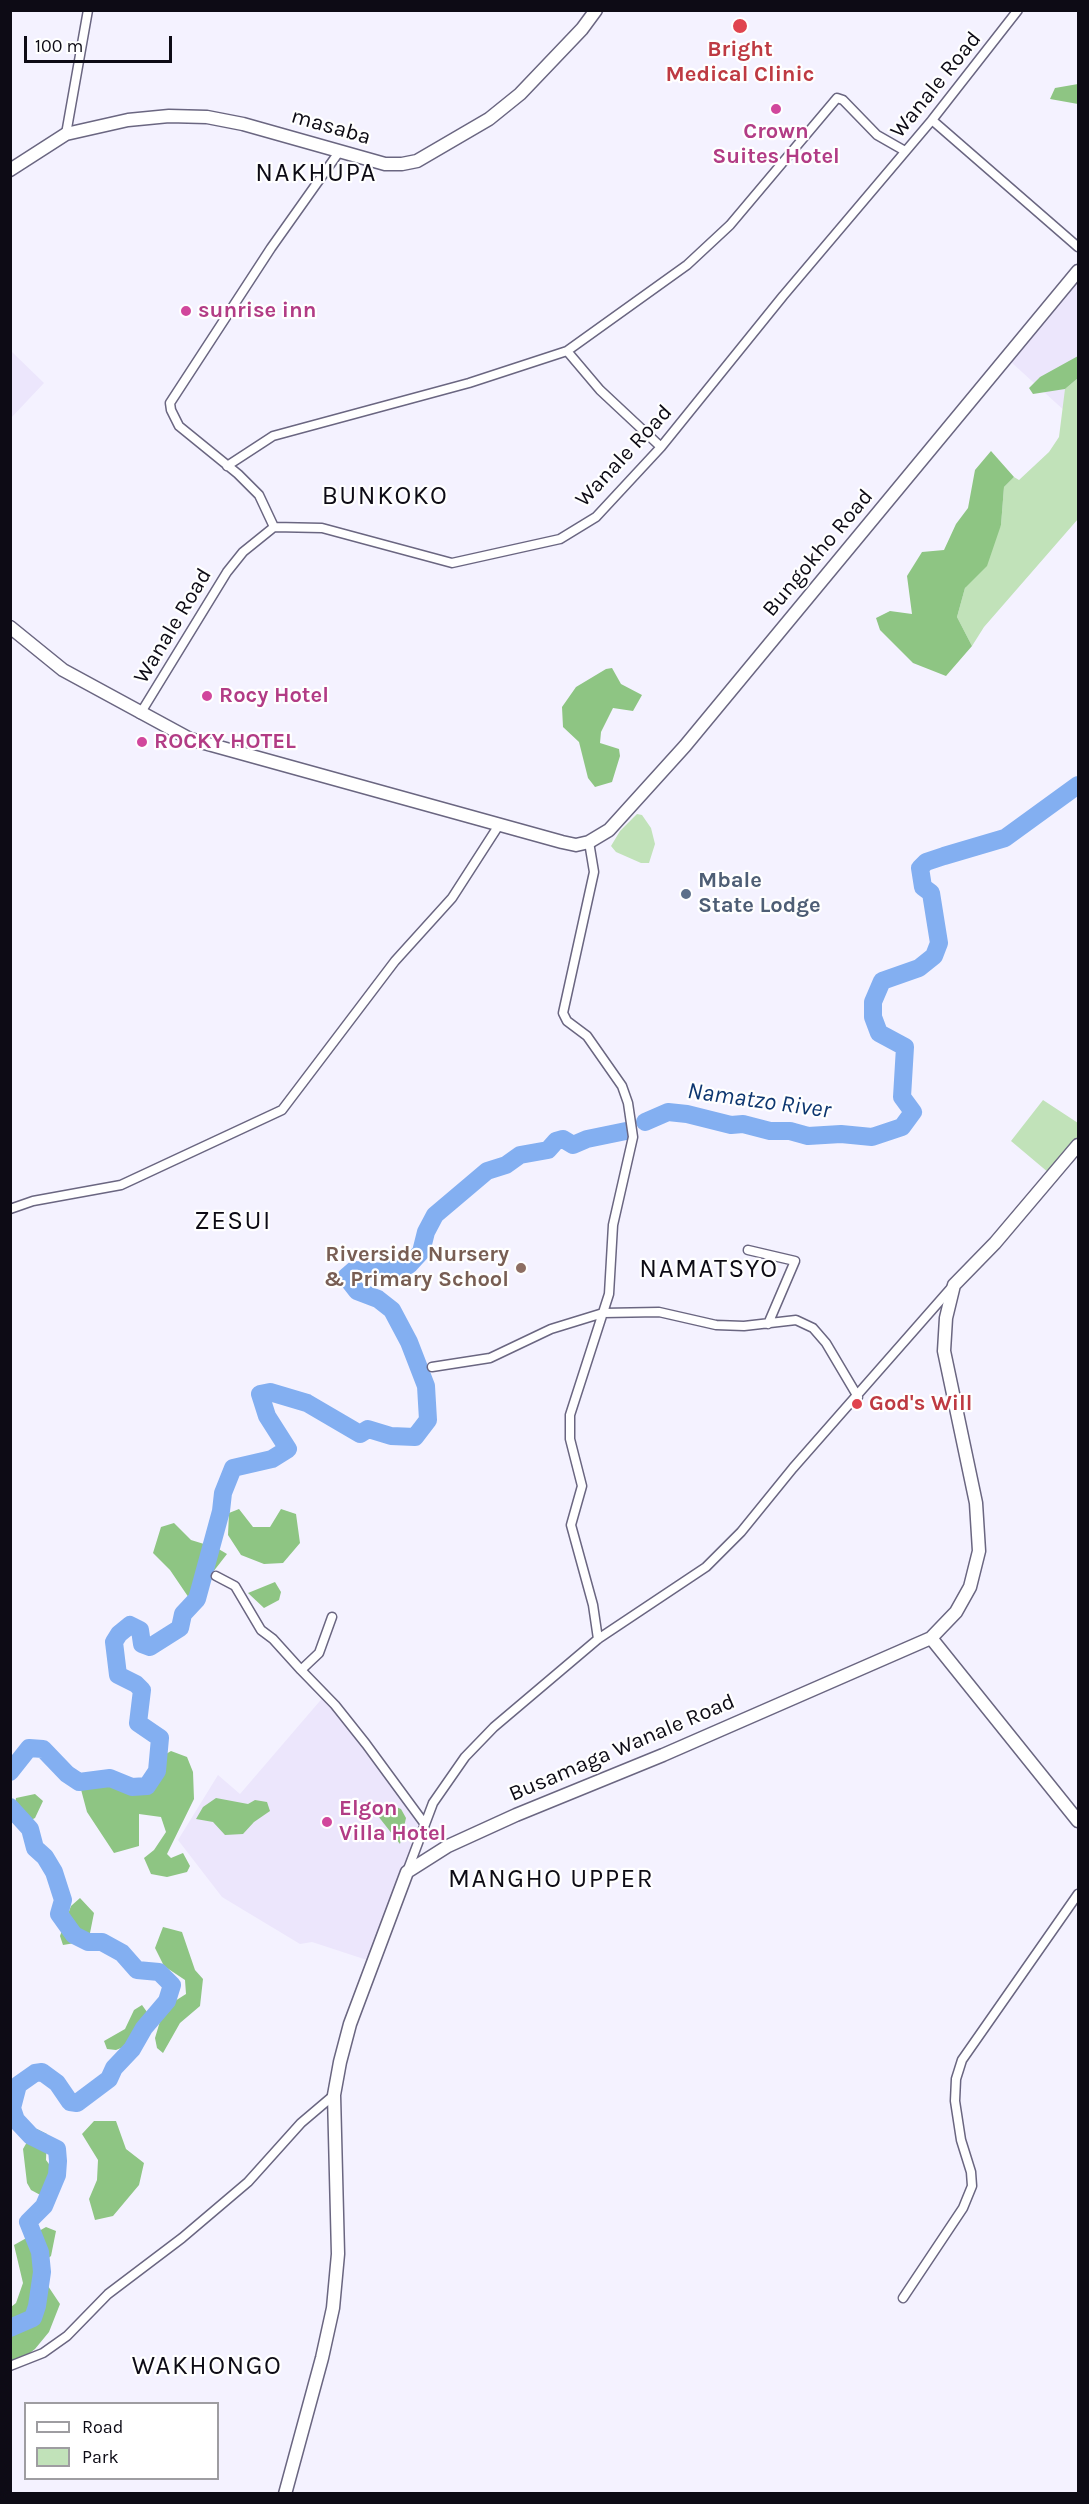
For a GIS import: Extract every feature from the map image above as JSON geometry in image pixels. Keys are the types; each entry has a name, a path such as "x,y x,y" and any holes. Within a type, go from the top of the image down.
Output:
{"street":[{"path":"66,134 88,10"},
{"name":"masaba","path":"10,170 66,134 128,120 169,116 207,117 243,124 385,164 402,164 426,156 489,119 520,94 582,29 596,10"},
{"name":"Wanale Road","path":"140,714 227,572 243,552 274,527 312,526 441,562 467,560 560,539 596,516 661,447 932,120 1018,10"},
{"path":"227,466 273,436 469,383 567,351 679,272 730,225 837,98 843,100 877,135 905,151"},
{"path":"932,120 1078,247"},
{"path":"274,527 259,495 179,426 170,403 271,248 339,152"},
{"name":"Bungokho Road","path":"499,825 576,844 589,842 609,830 685,746 1078,271"},
{"path":"567,351 600,390 661,447"},
{"path":"10,627 52,663 140,714 206,744 499,825 457,892 382,976 282,1110 121,1185 33,1201 10,1209"},
{"path":"589,842 594,872 563,1013 567,1021 587,1036 626,1093 633,1137 617,1199 611,1247 612,1277 603,1313 578,1388 570,1427 582,1486 571,1525 593,1605 598,1639"},
{"path":"285,2493 322,2358 333,2308 338,2254 334,2095 340,2062 350,2024 424,1822 441,1788 465,1757 494,1726 598,1639 706,1567 741,1532 793,1468 858,1397 954,1285 995,1243 1078,1145"},
{"path":"748,1250 795,1261 768,1324"},
{"name":"Busamaga Wanale Road","path":"407,1872 448,1846 516,1815 663,1755 932,1638 956,1612 970,1587 979,1551 976,1503 944,1351 946,1318 954,1285"},
{"path":"432,1367 490,1358 551,1329 603,1313 659,1312 716,1325 744,1326 796,1320 813,1328 826,1343 858,1397"},
{"path":"216,1576 235,1586 261,1630 273,1639 318,1685 366,1744 424,1822"},
{"path":"301,1670 319,1653 332,1617"},
{"path":"932,1638 1078,1821"},
{"path":"903,2298 963,2208 972,2186 955,2101 956,2079 962,2060 1078,1894"},
{"path":"10,2366 43,2353 67,2336 108,2294 182,2238 248,2182 301,2123 334,2095"}],"shaded area":[{"path":"1078,281 1078,423 1011,362"},
{"path":"11,351 44,383 10,418"},
{"path":"325,1695 421,1824 367,1960 312,1942 300,1944 222,1897 178,1840 218,1775 240,1794"}],"green space":[{"path":"1078,84 1078,104 1050,99 1055,88"},
{"path":"1078,356 1078,378 1065,389 1033,394 1029,388 1040,377"},
{"path":"1078,378 1078,519 984,627 972,646 957,617 965,588 1001,525 1004,487 1014,477 1019,480 1049,452 1059,437 1065,389"},
{"path":"991,451 1014,477 1004,487 1001,525 987,566 965,588 957,617 972,646 946,676 913,663 880,630 876,618 890,611 912,614 907,576 922,552 944,550 956,524 968,508 975,470"},
{"path":"612,668 621,684 642,695 633,711 613,708 601,732 600,743 619,749 620,756 612,782 595,787 588,778 579,742 563,727 562,707 576,687 606,669"},
{"path":"637,814 642,815 651,828 655,844 649,863 641,863 616,852 611,846 620,831"},
{"path":"1043,1100 1078,1123 1078,1136 1049,1173 1011,1141"},
{"path":"239,1509 253,1527 270,1527 281,1509 296,1514 300,1543 283,1563 264,1564 241,1555 228,1535 229,1513"},
{"path":"174,1523 191,1540 217,1548 227,1554 213,1572 204,1593 189,1598 170,1570 153,1553 161,1527"},
{"path":"275,1582 281,1592 279,1600 264,1608 248,1593"},
{"path":"171,1751 187,1757 193,1772 194,1799 167,1854 171,1858 183,1853 190,1866 187,1872 167,1877 151,1874 144,1858 154,1850 166,1832 161,1817 139,1814 139,1846 114,1853 87,1812 79,1782 110,1778 132,1787 147,1786 157,1771 161,1757"},
{"path":"35,1794 43,1801 35,1818 29,1821 14,1810 16,1798"},
{"path":"216,1798 248,1804 255,1800 267,1802 270,1811 254,1822 243,1834 225,1835 213,1822 196,1819 203,1807"},
{"path":"387,1803 401,1809 406,1818 400,1844 378,1816"},
{"path":"80,1898 94,1913 90,1933 75,1943 63,1945 60,1936 71,1906"},
{"path":"163,1927 182,1932 195,1970 203,1979 200,2006 180,2023 163,2053 157,2048 155,2038 164,2008 186,1994 185,1980 164,1966 155,1948"},
{"path":"142,2005 152,2019 136,2042 116,2050 107,2049 104,2041 125,2029 134,2010"},
{"path":"94,2121 116,2121 126,2149 144,2163 139,2185 113,2216 95,2220 89,2199 97,2180 98,2160 82,2134"},
{"path":"35,2128 47,2134 46,2160 57,2175 44,2197 31,2190 27,2183 23,2149"},
{"path":"46,2227 56,2231 51,2256 36,2268 60,2304 49,2332 35,2349 22,2359 11,2361 11,2307 16,2303 23,2283 14,2245"}],"waterway":[{"name":"Namatzo River","path":"645,1122 668,1112 687,1114 731,1125 743,1124 770,1131 790,1131 808,1136 841,1134 872,1137 902,1127 913,1112 902,1097 905,1047 879,1033 873,1017 873,1002 882,981 919,968 934,956 939,943 931,893 923,887 920,868 926,862 1005,838 1078,785"},
{"path":"10,1772 29,1748 43,1749 67,1774 79,1782 110,1778 132,1787 147,1786 157,1771 160,1738 138,1723 142,1690 136,1684 118,1675 114,1642 119,1634 130,1625 140,1630 142,1644 150,1647 180,1628 183,1614 197,1599 221,1511 223,1493 233,1468 272,1459 288,1449 267,1416 260,1394 270,1392 307,1403 360,1434 368,1429 391,1436 415,1437 428,1420 426,1386 409,1342 392,1310 378,1299 357,1291 346,1277 354,1270 385,1272 409,1265 421,1252 426,1232 435,1215 487,1171 506,1165 520,1155 548,1150 556,1141 563,1139 573,1145 587,1139 626,1131"},
{"path":"10,1807 30,1829 35,1848 45,1857 54,1872 63,1900 59,1914 74,1935 88,1942 102,1942 122,1953 137,1970 159,1972 172,1985 167,2001 144,2028 132,2049 114,2068 109,2079 77,2103 70,2102 57,2083 42,2072 35,2073 18,2085 12,2108 16,2120 31,2136 57,2149 58,2161 57,2175 44,2206 28,2222 40,2252 42,2272 37,2306 33,2318 10,2328"}],"place":[{"name":"Bright Medical Clinic","path":"740,26"},
{"name":"Crown Suites Hotel","path":"776,109"},
{"name":"sunrise inn","path":"186,311"},
{"name":"Rocy Hotel","path":"207,696"},
{"name":"ROCKY HOTEL","path":"142,742"},
{"name":"Mbale State Lodge","path":"686,894"},
{"name":"Riverside Nursery & Primary School","path":"521,1268"},
{"name":"God's Will","path":"857,1404"},
{"name":"Elgon Villa Hotel","path":"327,1822"}],"district":[{"name":"NAKHUPA","path":"316,174"},
{"name":"BUNKOKO","path":"385,497"},
{"name":"ZESUI","path":"233,1222"},
{"name":"NAMATSYO","path":"709,1270"},
{"name":"MANGHO UPPER","path":"551,1880"},
{"name":"WAKHONGO","path":"207,2367"}]}
